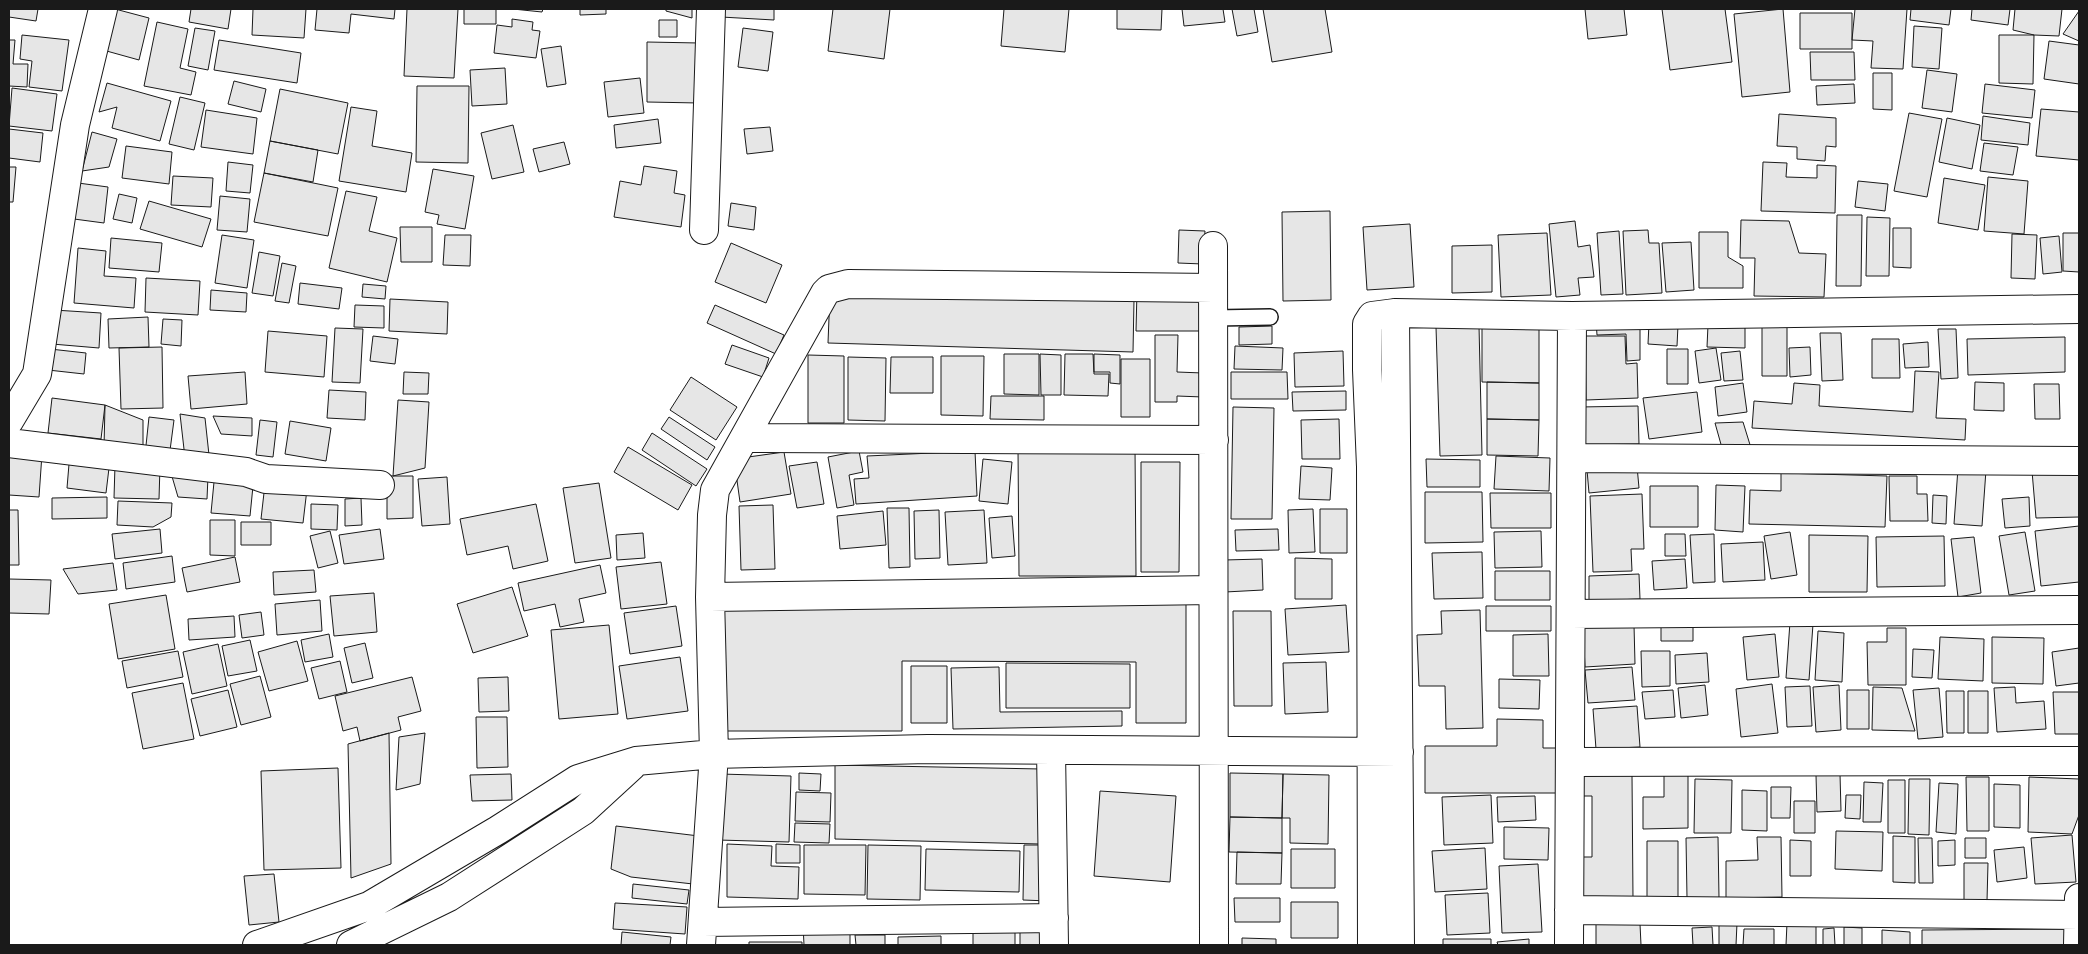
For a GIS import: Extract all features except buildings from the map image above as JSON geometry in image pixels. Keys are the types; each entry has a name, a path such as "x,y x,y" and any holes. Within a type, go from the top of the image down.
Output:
{"street":[{"path":"9,421 37,374 75,125 103,9"},
{"path":"704,230 711,9"},
{"path":"1213,246 1214,945"},
{"path":"1054,918 702,934 714,754 710,598 712,515 715,490 828,289 848,284 1213,288"},
{"path":"1372,945 1371,467 1367,324 1372,316 1395,313 1572,316 2079,309"},
{"path":"1395,313 1400,945"},
{"path":"1569,945 1572,316"},
{"path":"745,438 1214,440"},
{"path":"9,444 246,472 266,479 380,485"},
{"path":"1572,458 2079,461"},
{"path":"710,598 1214,590"},
{"path":"1571,614 2079,610"},
{"path":"257,945 369,906 498,830 578,779 636,761 714,754 928,749 1399,752"},
{"path":"1051,750 1054,945"},
{"path":"351,945 449,897 584,811 636,761"},
{"path":"1570,762 2079,761"},
{"path":"1569,910 2079,906 2078,945"}],"lane":[{"path":"1214,318 1270,317"}]}
